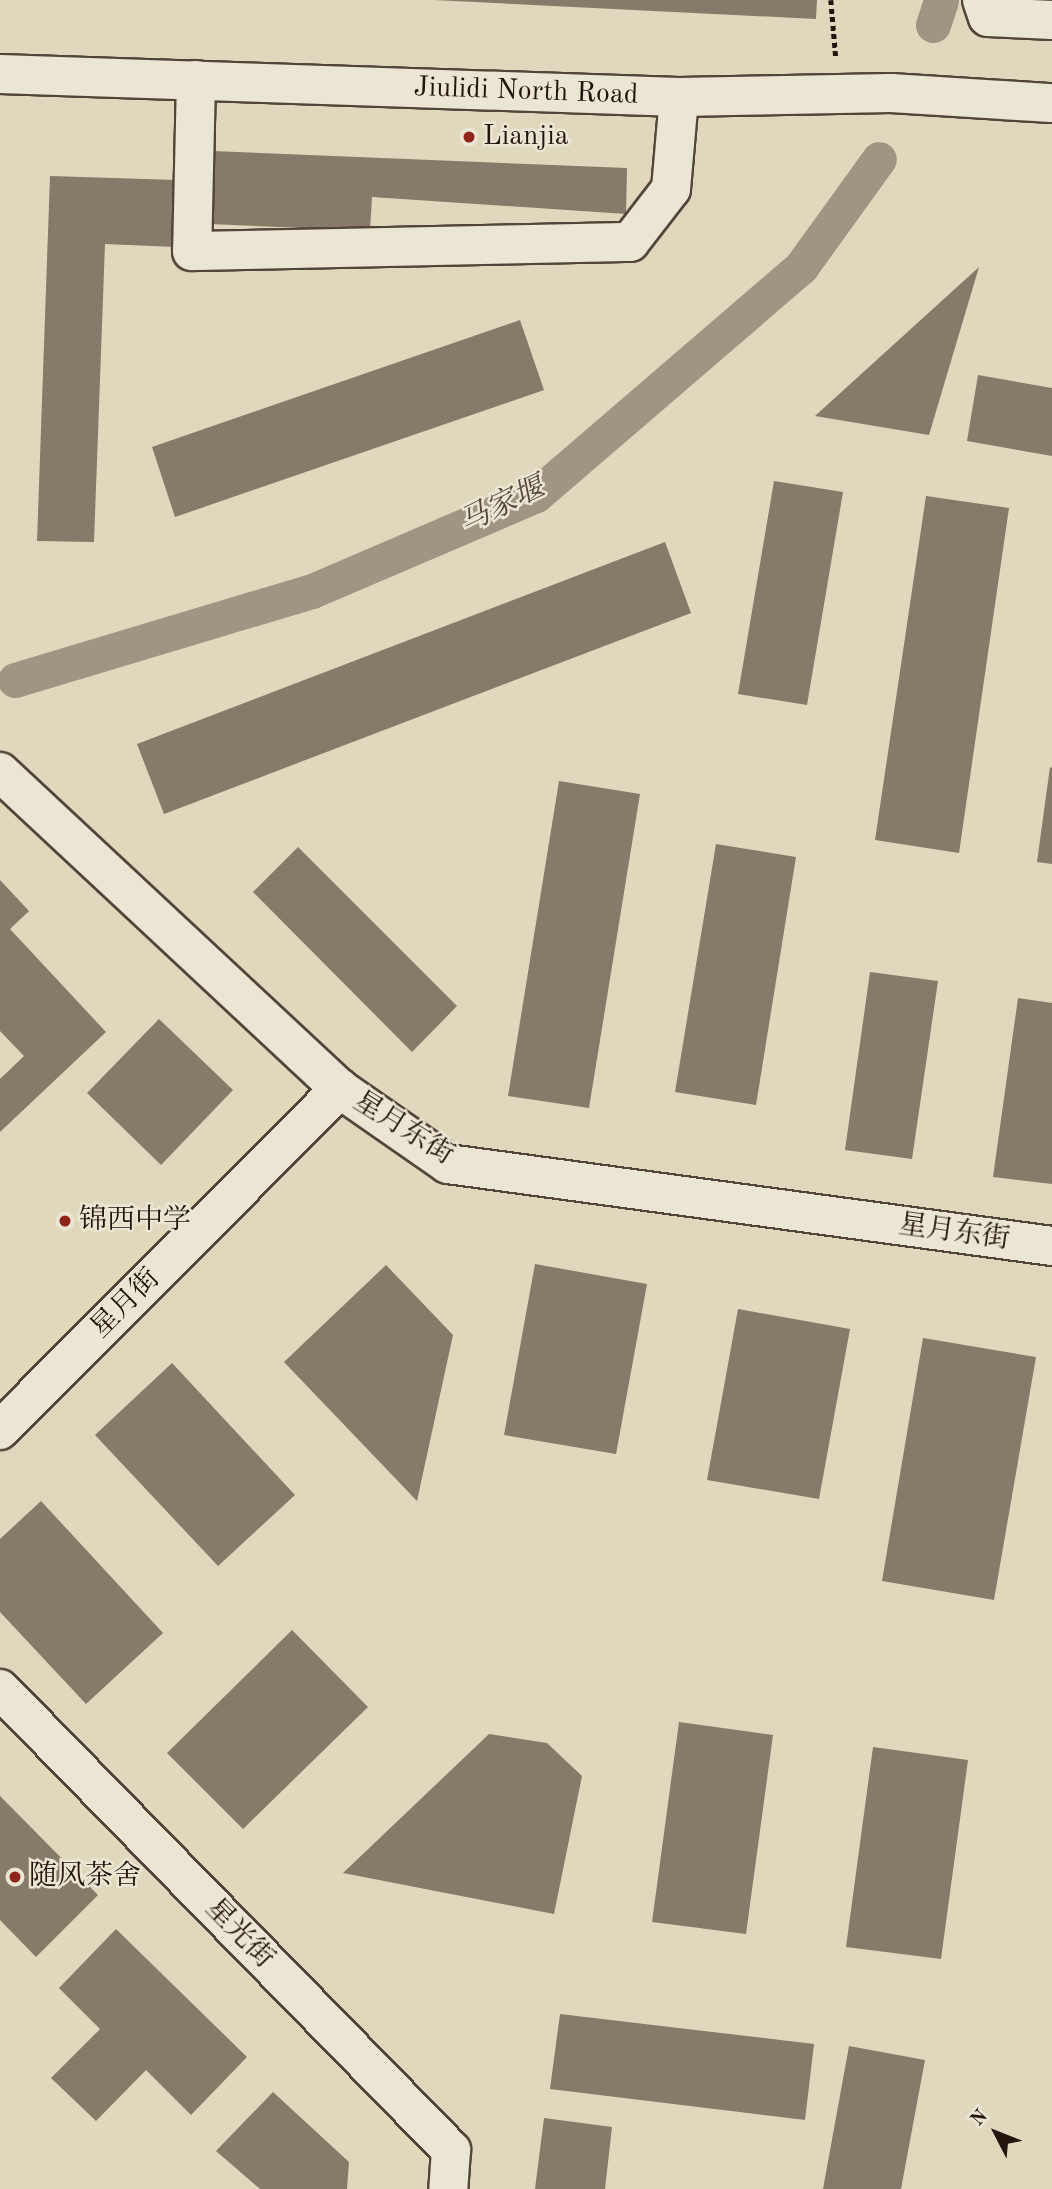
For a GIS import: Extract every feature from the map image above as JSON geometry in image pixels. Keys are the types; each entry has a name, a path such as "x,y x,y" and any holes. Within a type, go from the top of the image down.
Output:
{"street":[{"path":"982,0 988,17 1052,20"},
{"name":"Jiulidi North Road","path":"0,74 680,97 839,94 1052,103"},
{"path":"0,74 0,83"},
{"path":"196,80 192,251 630,242 671,189 680,97"},
{"name":"星月东街","path":"0,772 340,1089 448,1164 1052,1246"},
{"name":"星月街","path":"0,1430 340,1089"},
{"name":"星光街","path":"0,1689 451,2150 448,2189"}],"path":[{"path":"831,0 839,94"}],"building":[{"path":"434,0 817,0 816,19"},
{"path":"212,151 627,168 626,214 372,197 370,231 209,224"},
{"path":"50,176 177,180 175,247 105,244 94,542 37,541"},
{"path":"979,267 929,435 815,416"},
{"path":"520,320 544,390 175,517 152,447"},
{"path":"978,375 1052,388 1052,456 967,441"},
{"path":"774,481 843,492 807,705 738,694"},
{"path":"926,496 1009,508 959,853 875,840"},
{"path":"665,542 691,613 164,814 137,744"},
{"path":"1050,767 1052,768 1052,864 1037,862"},
{"path":"559,781 640,794 589,1108 508,1096"},
{"path":"716,844 796,857 756,1105 675,1092"},
{"path":"298,847 457,1006 412,1052 253,892"},
{"path":"0,880 29,911 10,929 106,1032 0,1132 0,1079 24,1056 0,1031"},
{"path":"870,972 938,981 912,1159 845,1150"},
{"path":"1018,998 1052,1003 1052,1184 993,1177"},
{"path":"159,1019 233,1090 161,1165 87,1093"},
{"path":"535,1264 647,1284 616,1454 504,1435"},
{"path":"386,1265 453,1335 417,1501 284,1362"},
{"path":"738,1309 850,1329 819,1499 707,1480"},
{"path":"923,1338 1036,1357 994,1600 882,1581"},
{"path":"172,1363 295,1495 218,1566 95,1435"},
{"path":"41,1501 163,1633 86,1704 0,1612 0,1539"},
{"path":"292,1630 368,1707 243,1829 167,1753"},
{"path":"679,1722 773,1735 746,1934 652,1922"},
{"path":"489,1734 547,1743 582,1776 554,1914 343,1873"},
{"path":"873,1747 968,1760 941,1959 846,1947"},
{"path":"0,1796 98,1895 36,1957 0,1920"},
{"path":"116,1929 247,2057 191,2115 146,2070 96,2121 51,2078 100,2029 59,1988"},
{"path":"560,2014 814,2044 805,2120 550,2089"},
{"path":"849,2046 925,2060 901,2189 823,2189"},
{"path":"273,2092 349,2162 347,2189 260,2189 216,2151"},
{"path":"544,2118 612,2127 605,2189 535,2189"}],"waterway":[{"name":"马家堰","path":"933,25 941,0"},
{"name":"马家堰","path":"15,680 312,591 536,495 801,267 879,159"}],"place":[{"name":"Lianjia","path":"469,137"},
{"name":"锦西中学","path":"65,1221"},
{"name":"随风茶舍","path":"15,1877"}]}
